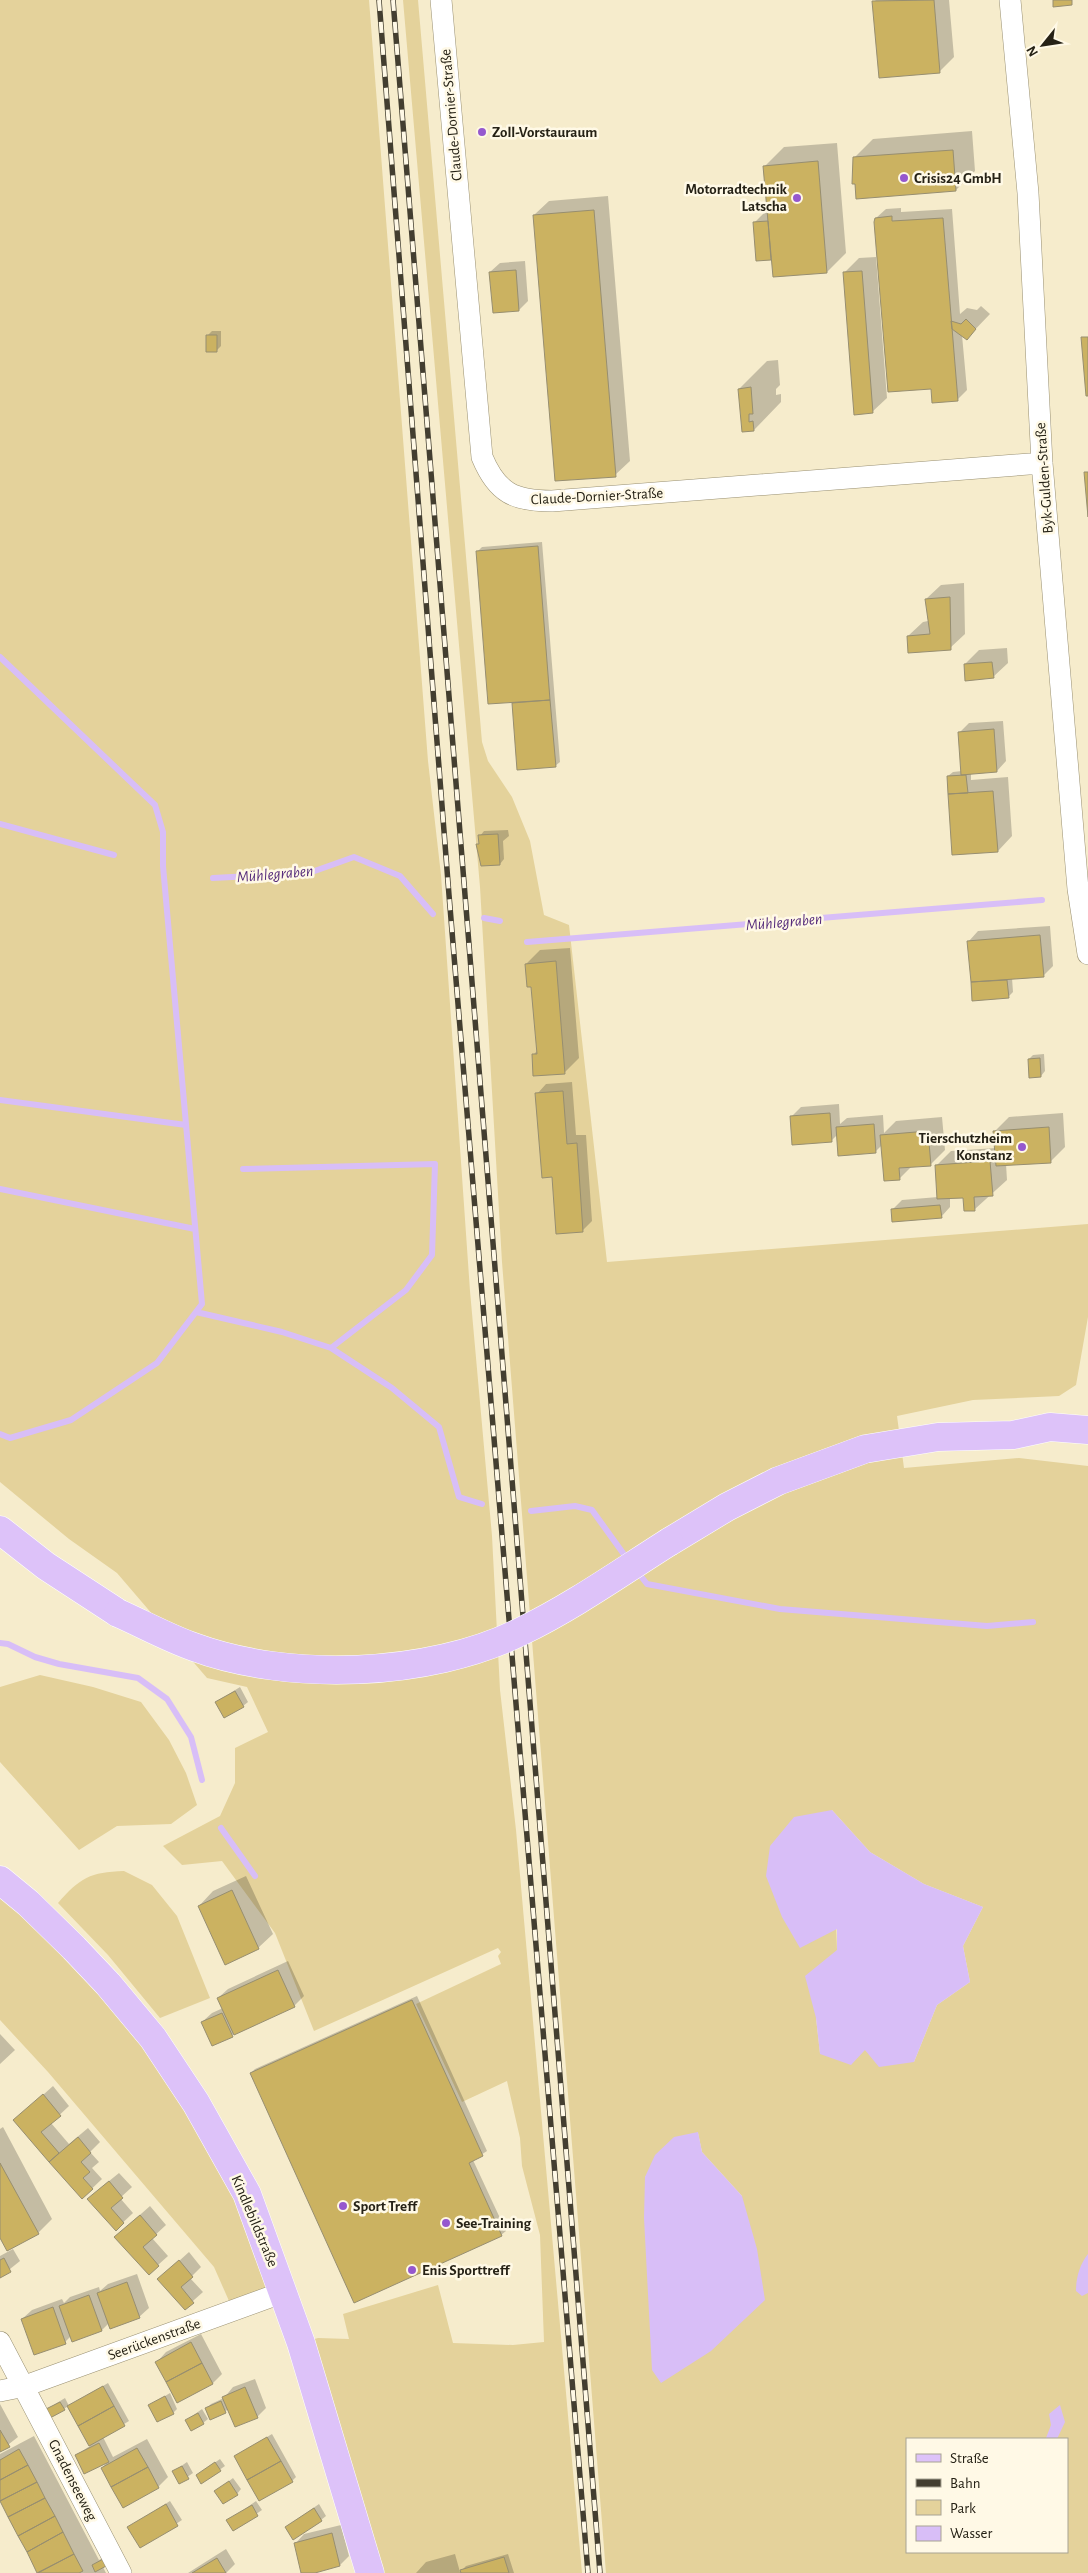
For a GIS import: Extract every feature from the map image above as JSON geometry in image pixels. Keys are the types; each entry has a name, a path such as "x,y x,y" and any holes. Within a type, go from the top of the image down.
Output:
{"main road":[{"path":"0,1530 46,1566 118,1613 194,1648 248,1662 304,1670 372,1669 439,1659 489,1645 536,1624 726,1507 778,1481 865,1449 938,1437 1013,1435 1050,1427 1088,1430"},
{"path":"1013,1435 1088,1449"},
{"name":"Kindlebildstraße","path":"0,1880 28,1903 74,1948 108,1984 153,2038 196,2103 247,2194 284,2292 370,2573"}],"street":[{"name":"Claude-Dornier-Straße","path":"441,0 482,457 491,478 505,492 527,501 552,501 1042,463"},
{"name":"Byk-Gulden-Straße","path":"1010,0 1028,193 1042,463 1078,889 1088,954"},
{"name":"Seerückenstraße","path":"0,2391 25,2386 284,2292"},
{"name":"Gnadenseeweg","path":"0,2342 25,2386 121,2573"}],"green space":[{"path":"0,0 369,0 428,761 441,875 470,1291 492,1536 500,1690 516,1830 582,2573 370,2573 301,2343 318,2338 349,2339 343,2314 438,2285 453,2343 513,2345 544,2342 540,2235 522,2166 520,2138 507,2081 462,2102 416,2004 501,1964 498,1956 501,1952 498,1948 314,2031 275,1933 222,1861 182,1865 163,1846 220,1816 235,1783 235,1748 268,1732 247,1687 207,1678 117,1573 69,1539 0,1482"},
{"path":"403,0 418,0 482,742 488,761 512,797 530,841 544,915 569,925 607,1262 1088,1224 1088,1317 1076,1385 1059,1396 973,1400 897,1416 904,1468 1019,1458 1088,1466 1088,2573 606,2573 502,1262 480,887","holes":["832,1810 870,1852 924,1884 983,1907 963,1946 970,1982 937,2005 914,2062 865,2050 820,2053 816,2018 837,1950","698,2133 702,2152 742,2196 645,2177"]},
{"path":"40,1675 93,1687 141,1702 169,1740 186,1773 197,1805 171,1824 117,1826 79,1850 0,1762 0,1687"},
{"path":"124,1871 152,1885 177,1916 210,1998 160,2018 108,1955 58,1903 86,1878 102,1873"},
{"path":"0,1880 196,2103 284,2292 233,2310 214,2267 48,2072 0,2020"}],"water":[{"path":"832,1810 870,1852 924,1884 983,1907 963,1946 970,1982 937,2005 914,2062 879,2067 865,2050 851,2065 820,2054 816,2018 805,1976 837,1950 837,1929 800,1948 782,1917 766,1876 770,1846 794,1817"},
{"path":"698,2132 702,2152 742,2196 757,2249 765,2300 711,2351 661,2383 652,2370 644,2218 645,2177 655,2155 674,2137"},
{"path":"1088,2254 1088,2293 1082,2296 1076,2291 1077,2281 1081,2266"},
{"path":"1060,2405 1065,2422 1057,2438 1046,2438 1051,2425 1049,2414"}],"building":[{"path":"934,0 940,73 879,78 872,1"},
{"path":"1053,0 1072,0 1072,5 1053,7"},
{"name":"Crisis24 GmbH","path":"953,150 956,191 856,199 855,184 852,184 853,157"},
{"path":"818,161 827,273 773,277 763,166"},
{"path":"594,210 616,477 555,481 533,215"},
{"path":"892,216 892,221 943,218 958,401 932,403 931,389 888,392 874,222 875,218"},
{"path":"768,221 771,260 756,261 753,222"},
{"path":"516,270 519,311 493,313 489,272"},
{"path":"862,271 873,413 854,415 843,272"},
{"path":"966,319 976,329 967,340 952,329 951,321 961,324"},
{"path":"206,335 217,335 217,352 206,352"},
{"path":"1081,337 1088,337 1088,396 1086,396"},
{"path":"751,387 753,414 749,414 749,422 753,421 754,431 742,432 738,389"},
{"path":"1084,472 1088,472 1088,517"},
{"path":"538,546 550,700 488,704 476,551"},
{"path":"950,597 951,650 908,653 907,636 930,634 925,599"},
{"path":"992,662 994,678 965,681 964,664"},
{"path":"550,700 556,767 517,770 512,703"},
{"path":"994,729 997,772 961,775 958,732"},
{"path":"966,775 968,793 948,794 947,776"},
{"path":"993,791 998,852 952,855 948,794"},
{"path":"498,834 500,865 481,866 476,844 479,844 478,835"},
{"path":"1040,935 1044,977 971,982 967,941"},
{"path":"556,961 565,1074 533,1076 532,1054 537,1054 531,987 527,987 525,964"},
{"path":"1007,980 1009,998 972,1001 971,982"},
{"path":"1040,1058 1041,1077 1029,1078 1028,1059"},
{"path":"563,1091 567,1144 577,1143 583,1232 556,1234 552,1177 542,1178 535,1093"},
{"path":"830,1113 832,1142 792,1145 790,1116"},
{"path":"874,1124 876,1153 838,1156 836,1127"},
{"name":"Tierschutzheim Konstanz","path":"1049,1127 1051,1163 996,1166 993,1131"},
{"path":"928,1131 931,1166 899,1168 900,1180 884,1181 880,1135"},
{"path":"990,1161 993,1196 974,1197 975,1211 964,1211 963,1198 937,1199 935,1165"},
{"path":"940,1205 942,1218 892,1222 891,1209"},
{"path":"235,1691 244,1707 224,1718 215,1702"},
{"path":"232,1890 259,1949 225,1965 198,1906"},
{"path":"278,1970 295,2007 234,2035 217,1998"},
{"path":"412,2000 483,2156 469,2163 502,2236 354,2303 250,2073"},
{"path":"222,2013 233,2037 212,2046 201,2022"},
{"path":"43,2094 61,2116 41,2132 59,2153 49,2162 13,2120"},
{"path":"78,2137 91,2153 81,2162 90,2172 83,2178 93,2189 82,2199 49,2162"},
{"path":"0,2163 39,2234 7,2251 0,2238"},
{"path":"109,2181 123,2198 111,2208 124,2223 116,2231 87,2199"},
{"path":"140,2215 157,2235 143,2247 159,2266 149,2275 114,2237"},
{"path":"4,2258 11,2272 0,2278 0,2260"},
{"path":"179,2260 193,2277 181,2287 194,2303 185,2310 157,2279"},
{"path":"127,2282 140,2318 110,2329 97,2293"},
{"path":"89,2295 102,2331 72,2342 59,2306"},
{"path":"53,2307 66,2344 34,2355 21,2319"},
{"path":"191,2342 202,2363 166,2382 155,2362"},
{"path":"202,2363 213,2384 177,2403 166,2382"},
{"path":"103,2386 114,2406 78,2426 67,2406"},
{"path":"245,2387 258,2418 235,2427 222,2397"},
{"path":"165,2396 174,2414 157,2422 148,2405"},
{"path":"221,2401 226,2413 210,2420 205,2408"},
{"path":"60,2402 65,2410 50,2418 46,2409"},
{"path":"114,2406 125,2426 89,2446 78,2426"},
{"path":"198,2413 204,2424 191,2431 185,2420"},
{"path":"0,2430 10,2447 0,2452"},
{"path":"267,2437 281,2461 247,2480 234,2456"},
{"path":"99,2443 109,2462 84,2474 75,2455"},
{"path":"137,2448 148,2467 111,2487 101,2468"},
{"path":"19,2449 28,2465 0,2480 0,2460"},
{"path":"281,2461 293,2482 259,2501 247,2480"},
{"path":"215,2462 221,2471 201,2484 196,2475"},
{"path":"28,2465 37,2482 0,2501 0,2480"},
{"path":"182,2466 189,2479 179,2484 172,2471"},
{"path":"148,2467 159,2488 123,2508 111,2487"},
{"path":"229,2481 238,2495 223,2504 214,2491"},
{"path":"37,2482 45,2498 8,2517 0,2501"},
{"path":"45,2498 55,2516 18,2536 8,2517"},
{"path":"166,2504 178,2526 140,2548 127,2527"},
{"path":"252,2505 258,2516 233,2531 226,2520"},
{"path":"314,2508 322,2521 293,2540 285,2527"},
{"path":"55,2516 63,2532 27,2552 18,2536"},
{"path":"63,2532 74,2554 37,2573 27,2552"},
{"path":"332,2533 340,2566 315,2573 301,2573 294,2543"},
{"path":"74,2554 83,2571 79,2573 38,2573"},
{"path":"504,2557 509,2573 461,2573 460,2570"},
{"path":"105,2558 108,2565 95,2572 92,2565"},
{"path":"217,2558 226,2573 192,2573"}],"waterway":[{"path":"0,657 155,805 163,832 163,866 202,1304 157,1363 71,1420 10,1438 0,1434"},
{"name":"Mühlegraben","path":"0,824 114,855"},
{"name":"Mühlegraben","path":"213,878 309,873 354,857 400,876 433,914"},
{"name":"Mühlegraben","path":"527,942 1042,900"},
{"name":"Mühlegraben","path":"484,918 500,921"},
{"path":"0,1100 186,1125"},
{"path":"243,1169 435,1164 432,1255 406,1290 331,1348"},
{"path":"0,1189 195,1229"},
{"path":"196,1312 282,1332 331,1348 392,1388 439,1427 459,1497 482,1504"},
{"path":"531,1511 575,1506 592,1510 628,1560"},
{"path":"636,1570 647,1584 780,1609 987,1626 1033,1622"},
{"path":"0,1643 8,1644 35,1657 59,1664 138,1678 167,1699 191,1737 202,1780"},
{"path":"221,1828 255,1876"}],"railway":[{"path":"379,0 449,895 588,2573"},
{"path":"393,0 600,2573"}],"place":[{"name":"Zoll-Vorstauraum","path":"482,132"},
{"name":"Crisis24 GmbH","path":"904,178"},
{"name":"Motorradtechnik Latscha","path":"797,198"},
{"name":"Tierschutzheim Konstanz","path":"1022,1147"},
{"name":"Sport Treff","path":"343,2206"},
{"name":"See-Training","path":"446,2223"},
{"name":"Enis Sporttreff","path":"412,2270"}]}
